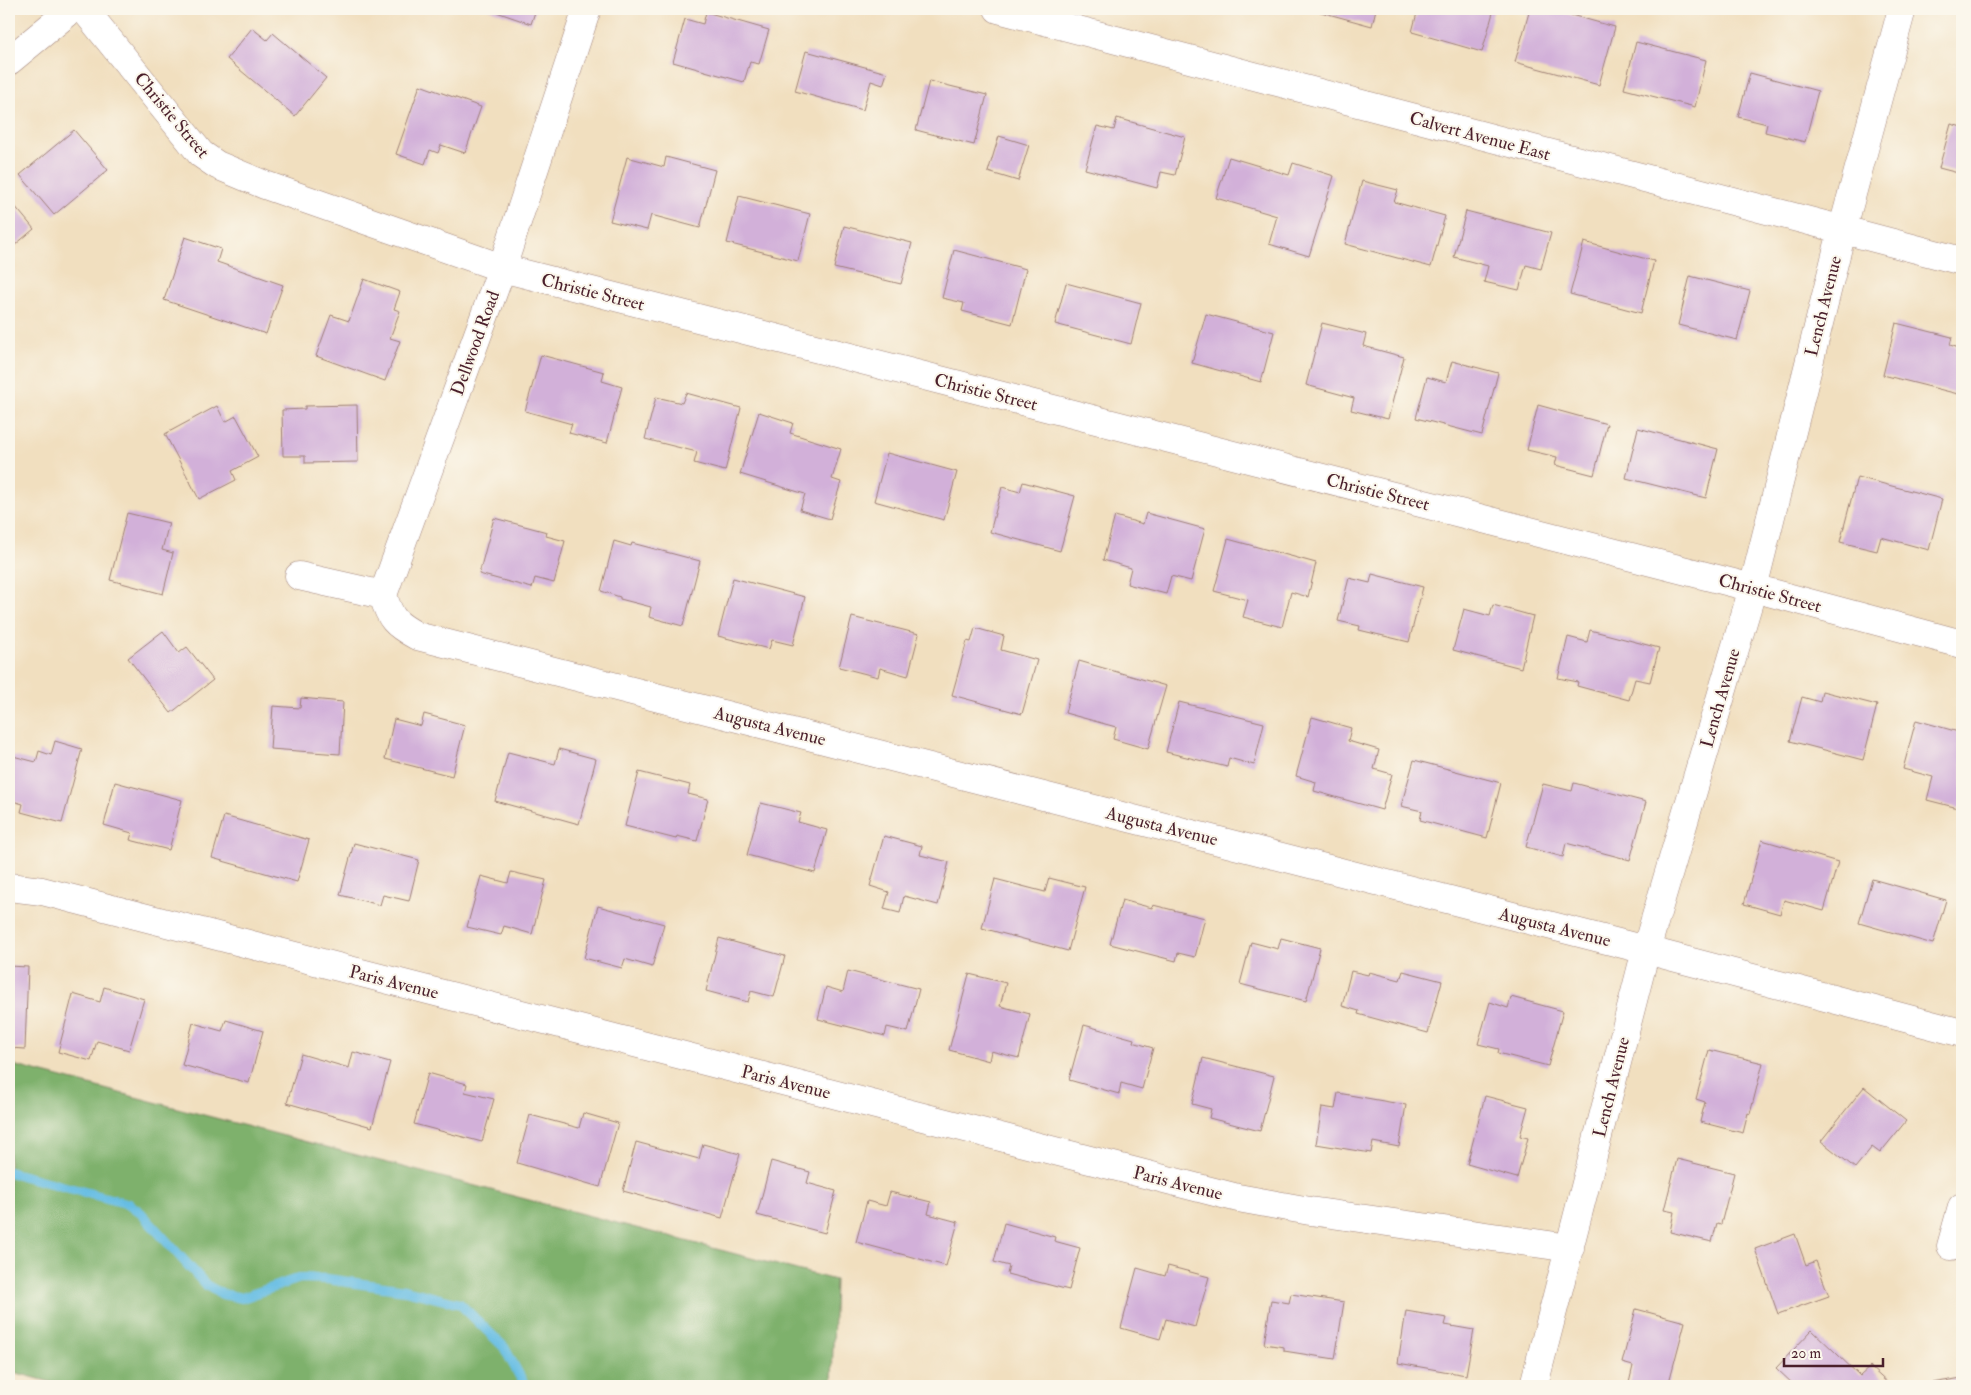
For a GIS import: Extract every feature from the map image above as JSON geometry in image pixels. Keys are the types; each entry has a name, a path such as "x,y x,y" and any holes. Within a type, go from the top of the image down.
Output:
{"street":[{"path":"9,61 72,9"},
{"name":"Christie Street","path":"84,9 201,154 217,165 265,185 502,268 1753,588 1962,644"},
{"name":"Dellwood Road","path":"383,595 502,268 587,9"},
{"name":"Calvert Avenue East","path":"998,9 1962,262"},
{"name":"Lench Avenue","path":"1534,1385 1646,950 1753,588 1842,231 1902,9"},
{"path":"299,576 383,595"},
{"name":"Augusta Avenue","path":"383,595 387,612 399,626 416,636 1646,950 1962,1033"},
{"name":"Paris Avenue","path":"9,887 42,891 1238,1198 1310,1211 1570,1248"},
{"path":"1951,1246 1962,1207"}],"green space":[{"path":"9,1064 835,1280 832,1382 846,1386 66,1386 9,1371"}],"building":[{"path":"488,9 536,9 531,24"},
{"path":"1310,9 1376,9 1372,26"},
{"path":"1418,9 1494,9 1482,52 1412,32"},
{"path":"1530,9 1549,9 1615,27 1599,85 1515,62"},
{"path":"706,12 769,30 759,64 750,62 744,82 673,62 685,19 703,24"},
{"path":"252,28 267,40 273,33 326,78 295,116 227,59"},
{"path":"1636,42 1706,60 1695,107 1624,89"},
{"path":"806,51 887,73 883,85 871,81 863,110 795,91"},
{"path":"1750,73 1818,91 1805,142 1765,132 1767,124 1738,117"},
{"path":"929,81 987,95 974,145 916,130"},
{"path":"420,85 481,107 465,153 441,145 438,153 430,150 425,164 396,154"},
{"path":"1117,118 1185,137 1175,175 1161,172 1157,188 1085,169 1097,126 1114,130"},
{"path":"1951,124 1962,127 1962,174 1939,168"},
{"path":"74,130 108,170 54,215 20,175"},
{"path":"999,136 1029,145 1018,181 988,172"},
{"path":"627,157 664,167 666,157 715,170 700,228 651,215 647,230 610,221"},
{"path":"1229,157 1289,175 1293,163 1334,176 1309,256 1269,244 1277,216 1216,198"},
{"path":"1362,181 1398,190 1394,202 1445,216 1431,267 1345,244"},
{"path":"739,196 810,214 798,261 727,243"},
{"path":"9,199 34,229 9,250"},
{"path":"1466,211 1551,233 1541,269 1526,265 1519,290 1484,282 1488,266 1454,257"},
{"path":"844,226 912,243 901,284 834,268"},
{"path":"185,237 221,249 217,262 283,285 266,334 164,300"},
{"path":"1584,242 1654,261 1641,313 1570,294"},
{"path":"954,250 1026,269 1012,324 962,311 964,303 942,298"},
{"path":"1690,276 1750,291 1737,340 1678,325"},
{"path":"364,279 400,292 394,309 400,311 390,338 400,341 385,381 316,356 331,315 349,321"},
{"path":"1066,283 1141,303 1131,344 1055,324"},
{"path":"1206,314 1274,332 1261,382 1192,363"},
{"path":"1322,323 1366,334 1363,346 1404,357 1388,419 1351,410 1354,398 1306,385"},
{"path":"1896,323 1952,337 1950,345 1962,349 1962,395 1883,375"},
{"path":"541,355 604,372 602,381 622,387 607,443 569,433 572,424 525,411"},
{"path":"1452,361 1498,373 1482,435 1416,418 1427,377 1446,382"},
{"path":"686,393 741,408 725,471 694,463 697,452 645,439 656,397 682,403"},
{"path":"357,405 358,462 305,463 305,456 283,456 282,410 305,409 305,406"},
{"path":"1538,405 1607,424 1594,475 1555,465 1557,457 1527,450"},
{"path":"217,406 225,422 236,416 258,457 232,471 236,480 199,499 165,434"},
{"path":"759,412 793,423 790,433 841,449 832,479 841,482 830,519 800,510 805,494 740,474"},
{"path":"1638,428 1718,449 1706,498 1626,478"},
{"path":"887,453 957,472 944,520 874,501"},
{"path":"1857,477 1942,499 1929,550 1881,537 1877,551 1840,542"},
{"path":"1023,482 1075,496 1060,551 990,532 1002,487 1020,492"},
{"path":"127,513 169,523 162,550 173,553 163,594 110,580"},
{"path":"1146,513 1205,529 1191,581 1171,576 1166,594 1127,584 1131,568 1103,560 1115,516 1143,524"},
{"path":"494,518 547,532 546,536 565,541 554,583 535,578 532,588 479,574"},
{"path":"1228,539 1316,563 1308,597 1291,592 1282,627 1243,617 1248,600 1214,591"},
{"path":"614,541 631,546 632,543 700,561 683,626 649,617 651,607 620,599 620,597 601,591"},
{"path":"1372,574 1423,587 1409,642 1359,630 1360,626 1338,621 1349,578 1370,583"},
{"path":"733,578 805,597 793,645 772,640 769,649 718,636"},
{"path":"1493,605 1533,616 1521,668 1453,650 1464,609 1490,616"},
{"path":"852,617 919,634 908,676 880,668 878,677 839,667"},
{"path":"975,628 1004,636 1001,650 1037,660 1022,714 952,695 967,641 971,642"},
{"path":"1590,630 1659,648 1650,682 1635,679 1629,700 1577,686 1578,682 1558,678 1568,637 1587,642"},
{"path":"163,631 179,653 187,647 213,680 171,713 128,658"},
{"path":"1079,661 1166,686 1148,749 1113,739 1116,727 1065,713"},
{"path":"1822,691 1877,705 1863,760 1790,741 1802,697 1820,702"},
{"path":"301,698 343,702 340,754 270,749 273,706 300,708"},
{"path":"1179,702 1264,723 1254,765 1229,758 1227,767 1166,752"},
{"path":"424,714 465,725 452,776 385,759 394,719 421,726"},
{"path":"1312,717 1351,728 1348,741 1379,750 1374,769 1392,774 1382,810 1314,791 1316,782 1296,776"},
{"path":"1916,720 1962,733 1962,809 1927,800 1933,777 1903,769"},
{"path":"55,741 82,749 62,823 21,812 23,804 9,800 9,755 36,762 39,751 51,755"},
{"path":"559,749 596,759 579,824 495,801 508,752 555,764"},
{"path":"1414,760 1501,783 1487,838 1420,820 1422,811 1401,806"},
{"path":"639,772 690,785 688,794 708,799 697,841 677,836 676,839 625,826"},
{"path":"115,782 182,800 169,850 130,840 132,833 104,825"},
{"path":"1574,783 1646,802 1630,860 1566,843 1563,857 1526,847 1543,784 1572,791"},
{"path":"761,803 801,813 798,822 827,830 815,873 747,855"},
{"path":"224,816 309,840 297,882 212,858"},
{"path":"884,836 922,846 920,855 949,862 938,905 904,896 900,913 884,909 889,892 870,886"},
{"path":"1762,840 1838,862 1824,911 1784,900 1780,914 1744,904"},
{"path":"354,843 419,860 409,901 383,895 380,905 340,895"},
{"path":"511,872 546,880 532,934 504,926 501,935 467,927 481,876 508,883"},
{"path":"1049,878 1085,887 1068,951 982,928 995,879 1045,892"},
{"path":"1872,879 1946,900 1933,944 1859,923"},
{"path":"1122,900 1152,908 1153,905 1205,918 1195,957 1178,953 1176,961 1110,944"},
{"path":"598,906 664,924 652,967 625,959 622,968 584,958"},
{"path":"719,938 785,956 774,997 751,991 748,1002 706,991"},
{"path":"1281,938 1320,948 1306,1001 1240,984 1251,942 1278,949"},
{"path":"9,966 28,967 25,1049 9,1048"},
{"path":"848,971 919,989 908,1032 887,1027 885,1036 818,1019 826,987 843,992"},
{"path":"1351,971 1368,975 1369,972 1400,980 1403,971 1442,981 1428,1033 1358,1014 1359,1011 1342,1006"},
{"path":"969,974 1006,983 1000,1006 1030,1014 1019,1058 991,1051 989,1061 949,1050"},
{"path":"104,987 144,999 129,1050 97,1041 91,1061 58,1052 73,994 100,1002"},
{"path":"1511,997 1563,1011 1548,1066 1498,1053 1499,1049 1478,1044 1490,1002 1508,1008"},
{"path":"226,1020 263,1031 249,1083 182,1065 193,1023 222,1031"},
{"path":"1084,1025 1134,1039 1133,1042 1153,1048 1142,1089 1121,1083 1119,1094 1069,1080"},
{"path":"1709,1050 1763,1063 1750,1114 1748,1113 1743,1133 1700,1122 1705,1102 1696,1099"},
{"path":"353,1052 390,1062 372,1127 287,1103 301,1054 349,1068"},
{"path":"1203,1058 1274,1076 1260,1131 1209,1118 1211,1109 1192,1104"},
{"path":"428,1073 467,1084 465,1092 494,1099 482,1142 414,1124"},
{"path":"1864,1087 1906,1121 1880,1153 1872,1147 1855,1168 1821,1141"},
{"path":"1338,1093 1406,1105 1399,1147 1373,1142 1371,1153 1316,1144 1322,1107 1335,1109"},
{"path":"1485,1096 1528,1107 1520,1136 1528,1138 1517,1178 1467,1164"},
{"path":"583,1113 618,1123 600,1187 517,1163 530,1115 579,1128"},
{"path":"636,1142 699,1159 703,1144 740,1154 722,1218 623,1191"},
{"path":"1677,1159 1734,1173 1721,1224 1717,1223 1712,1242 1670,1232 1674,1212 1664,1210"},
{"path":"771,1161 810,1172 807,1183 836,1191 825,1233 757,1215"},
{"path":"890,1192 931,1202 928,1214 958,1222 946,1266 856,1242 867,1201 886,1206"},
{"path":"1004,1223 1055,1237 1054,1241 1080,1248 1069,1290 1007,1274 1009,1266 994,1262"},
{"path":"1795,1234 1806,1265 1816,1261 1829,1296 1778,1314 1755,1249"},
{"path":"1168,1266 1209,1277 1195,1327 1166,1319 1160,1339 1121,1328 1137,1268 1165,1276"},
{"path":"1291,1294 1344,1302 1335,1359 1284,1351 1284,1347 1264,1344 1271,1300 1289,1303"},
{"path":"1636,1309 1685,1322 1668,1386 1640,1386 1629,1383 1633,1366 1622,1363"},
{"path":"1406,1311 1447,1318 1445,1325 1474,1330 1466,1375 1398,1363"},
{"path":"1812,1330 1860,1376 1870,1367 1891,1386 1795,1386 1776,1368"},
{"path":"1962,1378 1962,1386 1926,1386 1926,1384"}],"waterway":[{"path":"9,1172 129,1204 141,1213 206,1285 222,1294 242,1298 300,1278 327,1279 405,1290 460,1304 504,1347 525,1386"}]}
